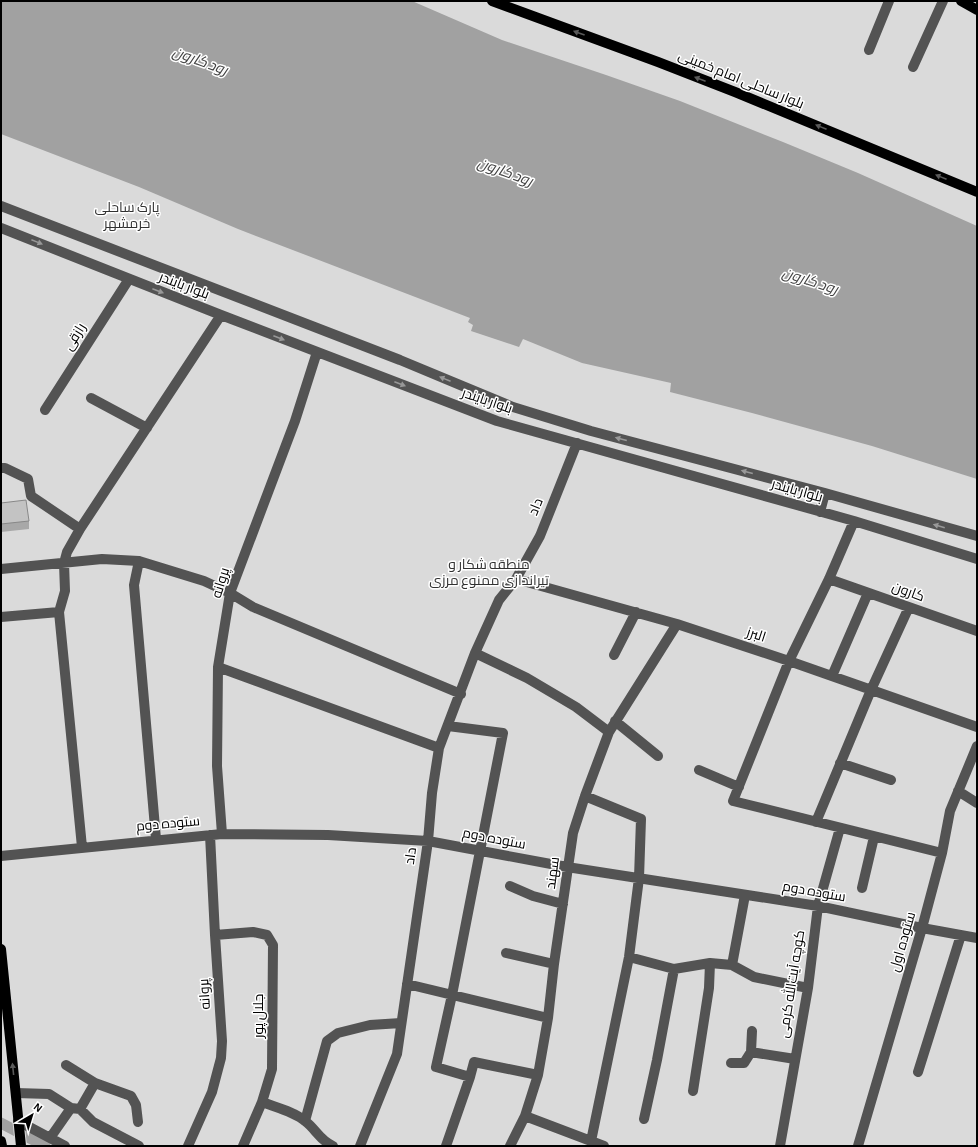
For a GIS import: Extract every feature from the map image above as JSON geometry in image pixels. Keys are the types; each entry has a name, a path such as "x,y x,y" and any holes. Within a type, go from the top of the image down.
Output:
{"main road":[{"name":"بلوار ساحلی امام خمینی","path":"492,1 506,3 728,89 977,192"},
{"path":"961,1 977,10"},
{"path":"1,949 21,1146"},
{"path":"1,1141 2,1146"}],"street":[{"path":"869,50 889,1"},
{"path":"913,67 943,1"},
{"name":"بلوار بایندر","path":"1,206 393,358 513,407 591,431 826,493 977,536"},
{"name":"بلوار بایندر","path":"1,228 221,315 497,421 854,521 977,559"},
{"name":"رازقی","path":"45,410 129,279"},
{"path":"82,847 59,612 65,591 64,563 67,552 80,529 221,315"},
{"name":"پروانه","path":"222,834 217,766 218,667 230,593 295,421 317,352"},
{"path":"92,398 147,428"},
{"name":"داد","path":"360,1146 397,1054 428,841 432,793 439,748 476,653 499,600 520,580 540,536 577,443"},
{"path":"1,468 5,468 28,479 31,496 80,529"},
{"path":"820,512 826,493"},
{"path":"854,521 830,579 789,661 733,801 942,854"},
{"path":"1,570 102,559 139,561 204,580 253,607 460,694"},
{"path":"139,561 134,585 156,840"},
{"name":"کارون","path":"830,579 977,631"},
{"name":"البرز","path":"520,580 677,624 789,661 977,727"},
{"path":"832,676 868,593"},
{"path":"816,822 871,690 910,607"},
{"path":"1,617 59,612"},
{"path":"614,655 636,612"},
{"name":"سهند","path":"510,1146 525,1116 538,1075 548,1018 554,964 573,833 609,732 677,624"},
{"path":"476,653 527,678 570,703 609,732"},
{"path":"218,667 439,748"},
{"path":"615,721 658,756"},
{"path":"448,726 503,733 452,995 436,1067 470,1077"},
{"name":"ستوده اول","path":"858,1146 922,928 942,854 950,811 977,746"},
{"path":"840,762 891,780"},
{"path":"699,770 739,787"},
{"path":"958,792 977,803"},
{"path":"585,796 640,818 639,878 629,957 591,1144"},
{"name":"کوچه آیت‌الله کرمی","path":"780,1146 808,988 818,906 840,828"},
{"name":"پروانه","path":"188,1146 212,1092 221,1058 222,1041 210,834"},
{"name":"ستوده دوم","path":"1,856 210,834 328,835 428,841 568,867 818,906 977,938"},
{"path":"862,888 874,837"},
{"path":"510,886 534,896 563,904"},
{"path":"732,965 745,894"},
{"name":"جلال پور","path":"215,935 253,932 267,935 273,945 272,1069 262,1102 243,1146"},
{"path":"918,1072 960,935"},
{"path":"506,953 554,964"},
{"path":"629,957 674,970 710,963 732,965 754,977 808,988"},
{"path":"693,1091 709,988 710,963"},
{"path":"644,1119 674,970"},
{"path":"407,984 548,1018"},
{"path":"305,1121 327,1041 338,1033 370,1025 401,1023"},
{"path":"731,1063 744,1064 751,1052 752,1030"},
{"path":"751,1052 795,1059"},
{"path":"446,1146 474,1062 538,1075"},
{"path":"66,1065 95,1083 131,1096 136,1105 138,1122"},
{"path":"50,1138 95,1083"},
{"path":"16,1094 49,1094 76,1108 93,1122 139,1146"},
{"path":"262,1102 305,1121 319,1137 333,1146"},
{"path":"525,1116 591,1144 604,1146"},
{"path":"18,1121 65,1146"}],"green space":[{"name":"منطقه شکار و تیراندازی ممنوع مرزی","path":"1,1 977,1 977,1146 1,1146"}],"water":[{"name":"رود کارون","path":"1,1 412,1 502,40 680,101 783,142 858,173 977,226 977,479 872,446 670,392 671,383 582,363 523,339 519,347 471,331 473,325 468,322 470,318 238,229 139,187 1,134"}],"building":[{"path":"26,500 29,521 1,524 1,503"}],"waterway":[{"path":"1,1123 45,1146"}],"park label":[{"name":"پارک ساحلی خرمشهر","path":"127,216"}]}
